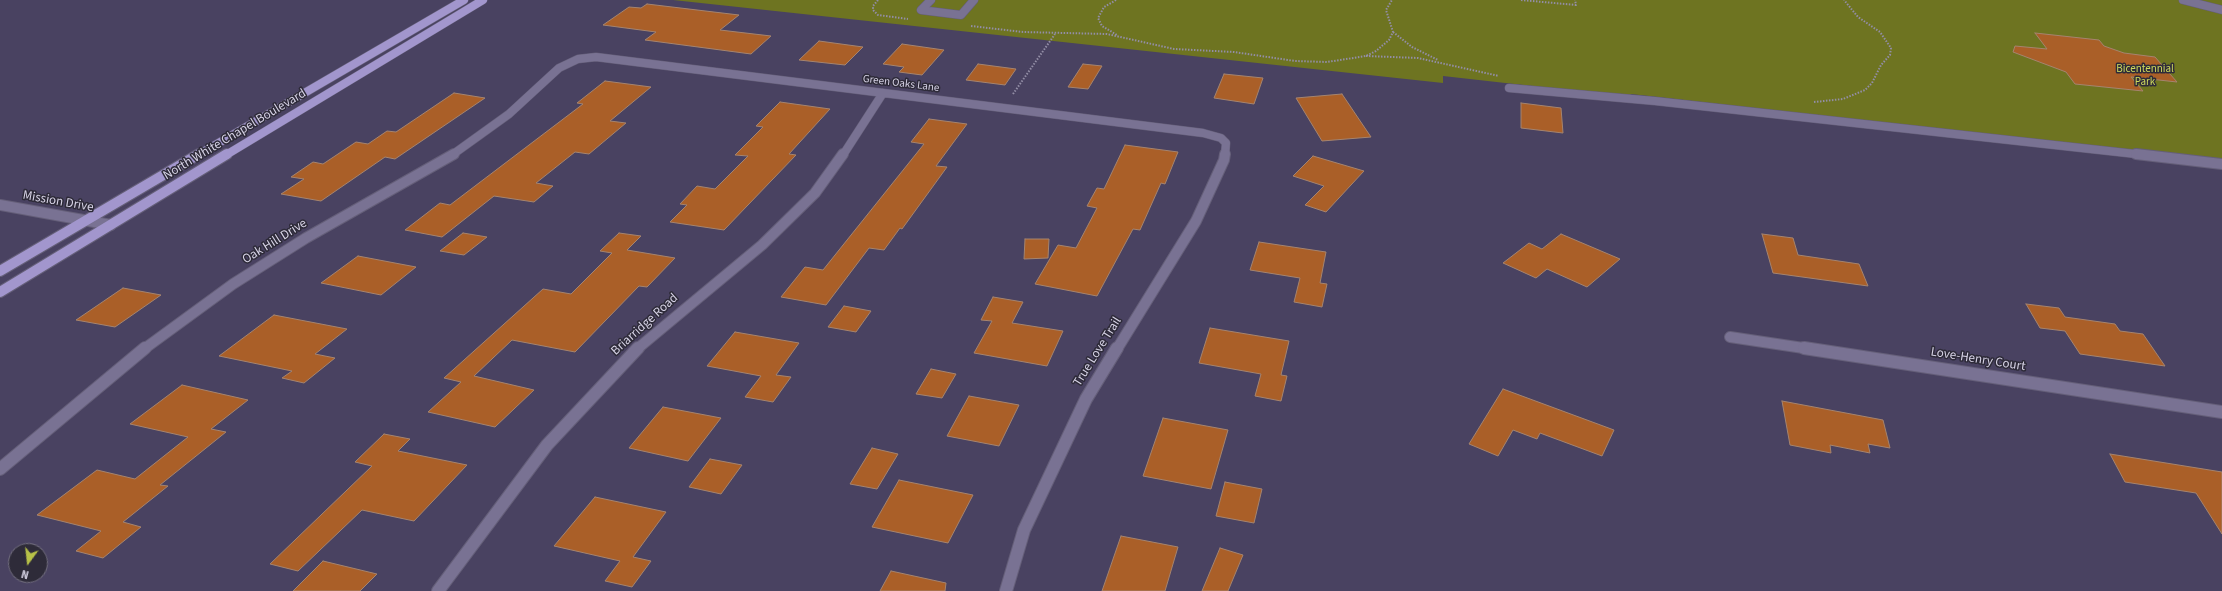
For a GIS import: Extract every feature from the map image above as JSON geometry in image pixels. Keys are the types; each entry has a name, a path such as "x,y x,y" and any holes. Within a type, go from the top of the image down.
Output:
{"main road":[{"name":"North White Chapel Boulevard","path":"0,271 464,0"},
{"name":"North White Chapel Boulevard","path":"0,292 483,0"}],"street":[{"path":"931,0 922,10 961,14 974,0"},
{"path":"2183,0 2222,10"},
{"name":"Green Oaks Lane","path":"578,59 596,57 1203,132 1221,138"},
{"name":"Oak Hill Drive","path":"0,469 159,337 233,284 306,238 458,152 509,114 559,68 578,59"},
{"path":"1509,88 1663,102 2222,164"},
{"name":"Briarridge Road","path":"438,591 547,445 625,360 660,328 762,245 815,193 857,136 883,93"},
{"name":"True Love Trail","path":"1006,591 1024,530 1086,399 1196,221 1224,160 1226,143 1221,138"},
{"name":"Mission Drive","path":"0,205 111,225"},
{"name":"Love-Henry Court","path":"1730,337 2222,412"}],"path":[{"path":"878,0 873,6 873,10 878,15 916,20"},
{"path":"1111,0 1116,0"},
{"path":"1116,0 1101,10 1098,18 1099,22 1107,30 1123,38"},
{"path":"1392,0 1386,10 1393,32 1412,47 1442,62 1462,68 1504,76"},
{"path":"1521,0 1576,5 1575,0"},
{"path":"1812,102 1843,99 1865,90 1890,55 1891,48 1880,32 1858,17 1844,0"},
{"path":"969,26 1055,33 1093,33 1174,49 1234,52 1306,62 1327,62 1366,56 1399,57 1442,62"},
{"path":"1366,56 1379,49 1389,40 1393,32"},
{"path":"1004,108 1055,33"}],"green space":[{"name":"Bicentennial Park","path":"673,0 2222,0 2222,161 1631,94 1630,97 1443,76 1443,83"}],"building":[{"path":"647,4 739,15 720,30 771,36 751,54 645,40 656,32 603,25 629,7 641,8"},
{"path":"2035,33 2099,40 2104,46 2124,53 2155,57 2177,82 2131,77 2143,91 2075,84 2066,72 2013,52 2015,46 2047,49"},
{"path":"819,41 863,47 845,65 799,60"},
{"path":"902,44 944,50 922,75 899,72 904,67 883,64"},
{"path":"978,64 1016,69 1005,85 966,80"},
{"path":"1083,64 1102,66 1088,89 1068,87"},
{"path":"1224,74 1263,78 1254,104 1214,98"},
{"path":"605,81 651,87 610,121 626,123 589,154 575,152 536,183 553,186 534,202 494,196 442,237 405,230 440,203 450,205 583,104 577,103"},
{"path":"454,93 485,98 395,159 385,157 321,201 281,194 304,179 291,177 313,162 323,164 356,142 368,144 387,131 396,132"},
{"path":"1342,94 1371,137 1322,141 1296,98"},
{"path":"780,102 830,109 789,154 796,155 724,230 670,222 687,205 680,204 697,186 715,189 748,156 735,155 763,127 756,126"},
{"path":"1521,103 1561,108 1563,133 1521,128"},
{"path":"929,119 967,124 936,166 947,167 902,229 900,228 884,250 869,248 826,305 781,297 805,267 823,270 924,144 911,142"},
{"path":"1125,145 1178,152 1165,184 1161,183 1140,230 1133,229 1097,296 1035,284 1058,245 1076,248 1097,208 1087,206 1097,188 1104,189"},
{"path":"1313,156 1364,171 1326,212 1305,205 1324,186 1293,176"},
{"path":"463,233 487,237 464,255 440,251"},
{"path":"619,233 641,236 627,250 675,258 647,287 639,286 575,352 512,340 474,376 534,390 495,427 428,412 461,382 444,378 543,289 571,294 612,253 600,251"},
{"path":"1561,234 1620,259 1587,287 1547,269 1536,278 1503,263 1529,243 1542,249"},
{"path":"1762,234 1793,238 1798,255 1859,264 1868,286 1773,273"},
{"path":"1025,239 1049,239 1048,258 1024,259"},
{"path":"1259,242 1326,252 1320,283 1327,284 1322,307 1294,302 1300,278 1250,270"},
{"path":"358,256 416,267 381,295 321,283"},
{"path":"123,288 161,295 115,327 76,320"},
{"path":"993,297 1023,302 1012,323 1063,331 1047,366 974,353 992,321 981,320"},
{"path":"2026,304 2059,308 2065,317 2115,324 2120,331 2143,334 2165,366 2080,354 2065,331 2040,328"},
{"path":"844,306 871,311 856,332 828,327"},
{"path":"274,315 347,329 315,354 335,358 304,383 282,378 292,371 219,356"},
{"path":"1210,328 1289,341 1281,375 1287,376 1281,401 1255,396 1261,374 1199,363"},
{"path":"735,332 799,343 776,375 791,377 773,402 745,397 761,376 707,366"},
{"path":"931,369 956,374 942,398 916,394"},
{"path":"182,385 248,400 211,429 226,432 160,485 168,486 123,522 141,527 103,558 76,551 101,531 37,515 97,470 135,479 188,437 130,424"},
{"path":"1503,389 1614,430 1602,456 1540,433 1537,439 1513,430 1498,456 1469,444"},
{"path":"969,396 1019,405 999,446 947,436"},
{"path":"1782,401 1883,420 1890,448 1868,444 1870,453 1830,445 1831,453 1790,445"},
{"path":"663,407 721,418 688,461 629,448"},
{"path":"1163,418 1228,430 1211,489 1143,476"},
{"path":"384,434 410,439 398,451 467,465 414,521 362,510 298,571 270,564 372,466 355,462"},
{"path":"872,448 898,454 877,489 850,484"},
{"path":"2110,454 2222,472 2222,534 2196,493 2125,482"},
{"path":"710,459 742,465 721,494 689,487"},
{"path":"899,480 973,495 948,543 872,527"},
{"path":"1225,482 1262,489 1254,523 1216,516"},
{"path":"595,497 666,512 633,557 651,561 632,587 605,581 620,561 554,546"},
{"path":"1121,536 1178,547 1165,591 1102,591"},
{"path":"1220,548 1243,555 1228,591 1202,591"},
{"path":"323,561 377,574 360,591 293,591"},
{"path":"891,571 946,583 945,591 880,591"}]}
